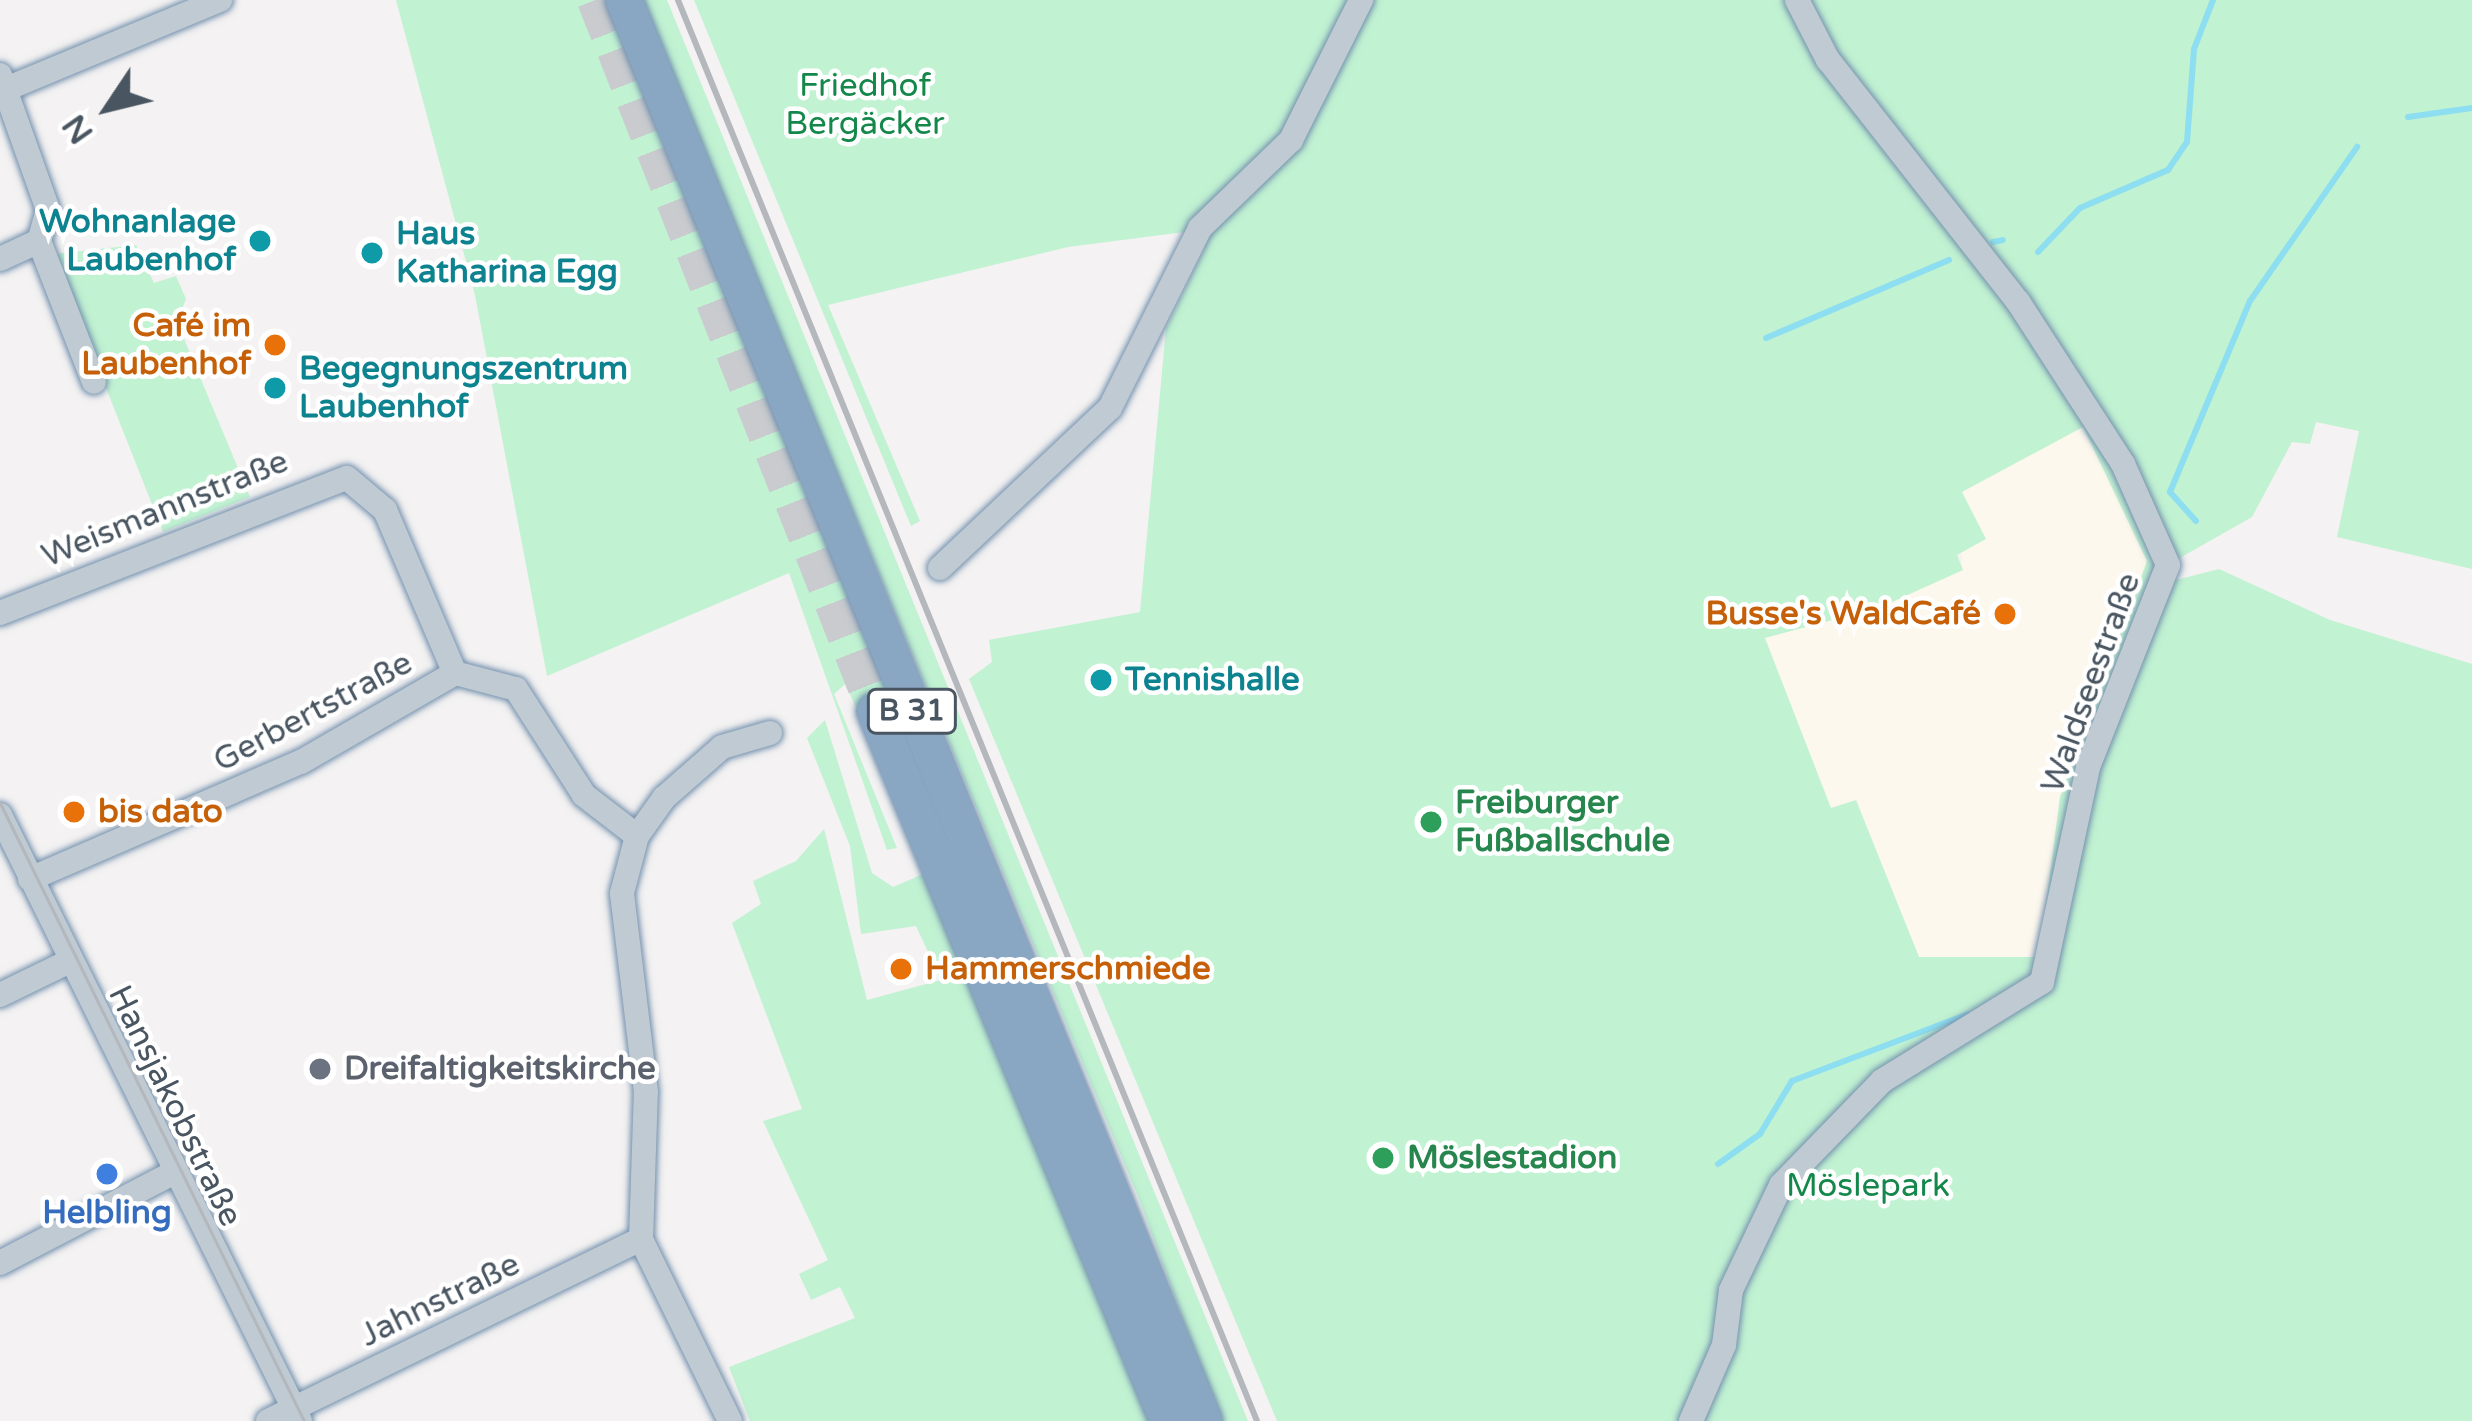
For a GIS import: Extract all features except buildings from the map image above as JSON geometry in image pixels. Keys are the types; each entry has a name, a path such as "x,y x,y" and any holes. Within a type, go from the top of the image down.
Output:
{"highway":[{"name":"B 31","path":"624,0 1204,1421"},
{"name":"B 31","path":"875,711 1168,1421"}],"street":[{"path":"94,382 39,241 46,190 3,82 220,0"},
{"path":"940,568 1110,408 1200,228 1291,140 1361,0"},
{"name":"Waldseestraße","path":"1691,1421 1724,1345 1731,1290 1781,1185 1882,1081 2042,982 2088,767 2168,565 2132,479 2030,321 1828,60 1798,0"},
{"path":"0,259 39,241"},
{"name":"Weismannstraße","path":"0,613 346,478 385,510 455,673"},
{"name":"Gerbertstraße","path":"30,879 301,762 455,673 515,689 584,795 637,836"},
{"path":"730,1421 641,1239 646,1092 622,893 637,836 722,747 770,733"},
{"name":"Hansjakobstraße","path":"0,815 171,1174 297,1414"},
{"path":"0,995 68,962"},
{"path":"0,1263 171,1174"},
{"name":"Jahnstraße","path":"268,1421 297,1414 641,1239"}],"shaded area":[{"path":"2083,426 2147,561 2039,957 1919,957 1856,800 1831,809 1764,638 1881,607 1962,570 1961,492"}],"green space":[{"path":"396,0 612,0 1192,1421 845,684 834,694 897,848 887,850 789,573 547,676 475,295"},
{"path":"640,0 667,0 1248,1421 1220,1421 1139,1199"},
{"path":"694,0 2472,0 2472,569 2337,537 2359,431 2316,422 2310,444 2292,442 2252,517 2178,559 2176,580 2219,569 2330,620 2472,664 2472,1421 1277,1421 969,679 992,662 989,640 1140,612 1166,328 1205,248 1184,232 1068,247 828,305 920,521 911,526","holes":["2083,427 2147,561 2060,797 2039,957 1919,957 1856,800 1831,808 1765,638 1881,607 1963,570 1957,555 1986,539 1962,492"]},
{"path":"136,245 154,283 176,276 186,299 177,322 250,497 163,532 53,254"},
{"path":"825,720 872,873 893,887 923,874 1151,1421 750,1421 729,1367 855,1318 840,1287 811,1300 799,1274 828,1260 763,1121 802,1109 732,923 761,904 753,881 796,861 824,829 867,1000 941,980 916,926 861,934 850,846 807,738"}],"waterway":[{"path":"2038,252 2080,208 2168,170 2187,142 2194,49 2213,0"},
{"path":"2408,117 2472,108"},
{"path":"2196,521 2170,492 2250,301 2357,147"},
{"path":"1993,242 2003,240"},
{"path":"1766,338 1949,260"},
{"path":"1718,1164 1760,1134 1792,1081 1968,1014"}],"tunnel":[{"path":"595,0 875,711"}],"tram line":[{"path":"0,803 304,1421"}],"railway":[{"path":"678,0 1257,1421"}],"place":[{"name":"Wohnanlage Laubenhof","path":"260,241"},
{"name":"Haus Katharina Egg","path":"372,253"},
{"name":"Café im Laubenhof","path":"275,345"},
{"name":"Begegnungszentrum Laubenhof","path":"275,388"},
{"name":"Busse's WaldCafé","path":"2005,614"},
{"name":"Tennishalle","path":"1101,680"},
{"name":"bis dato","path":"74,812"},
{"name":"Freiburger Fußballschule","path":"1431,822"},
{"name":"Hammerschmiede","path":"901,969"},
{"name":"Dreifaltigkeitskirche","path":"320,1069"},
{"name":"Möslestadion","path":"1383,1158"},
{"name":"Helbling","path":"107,1174"}],"park label":[{"name":"Friedhof Bergäcker","path":"865,105"},
{"name":"Möslepark","path":"1868,1186"}]}
